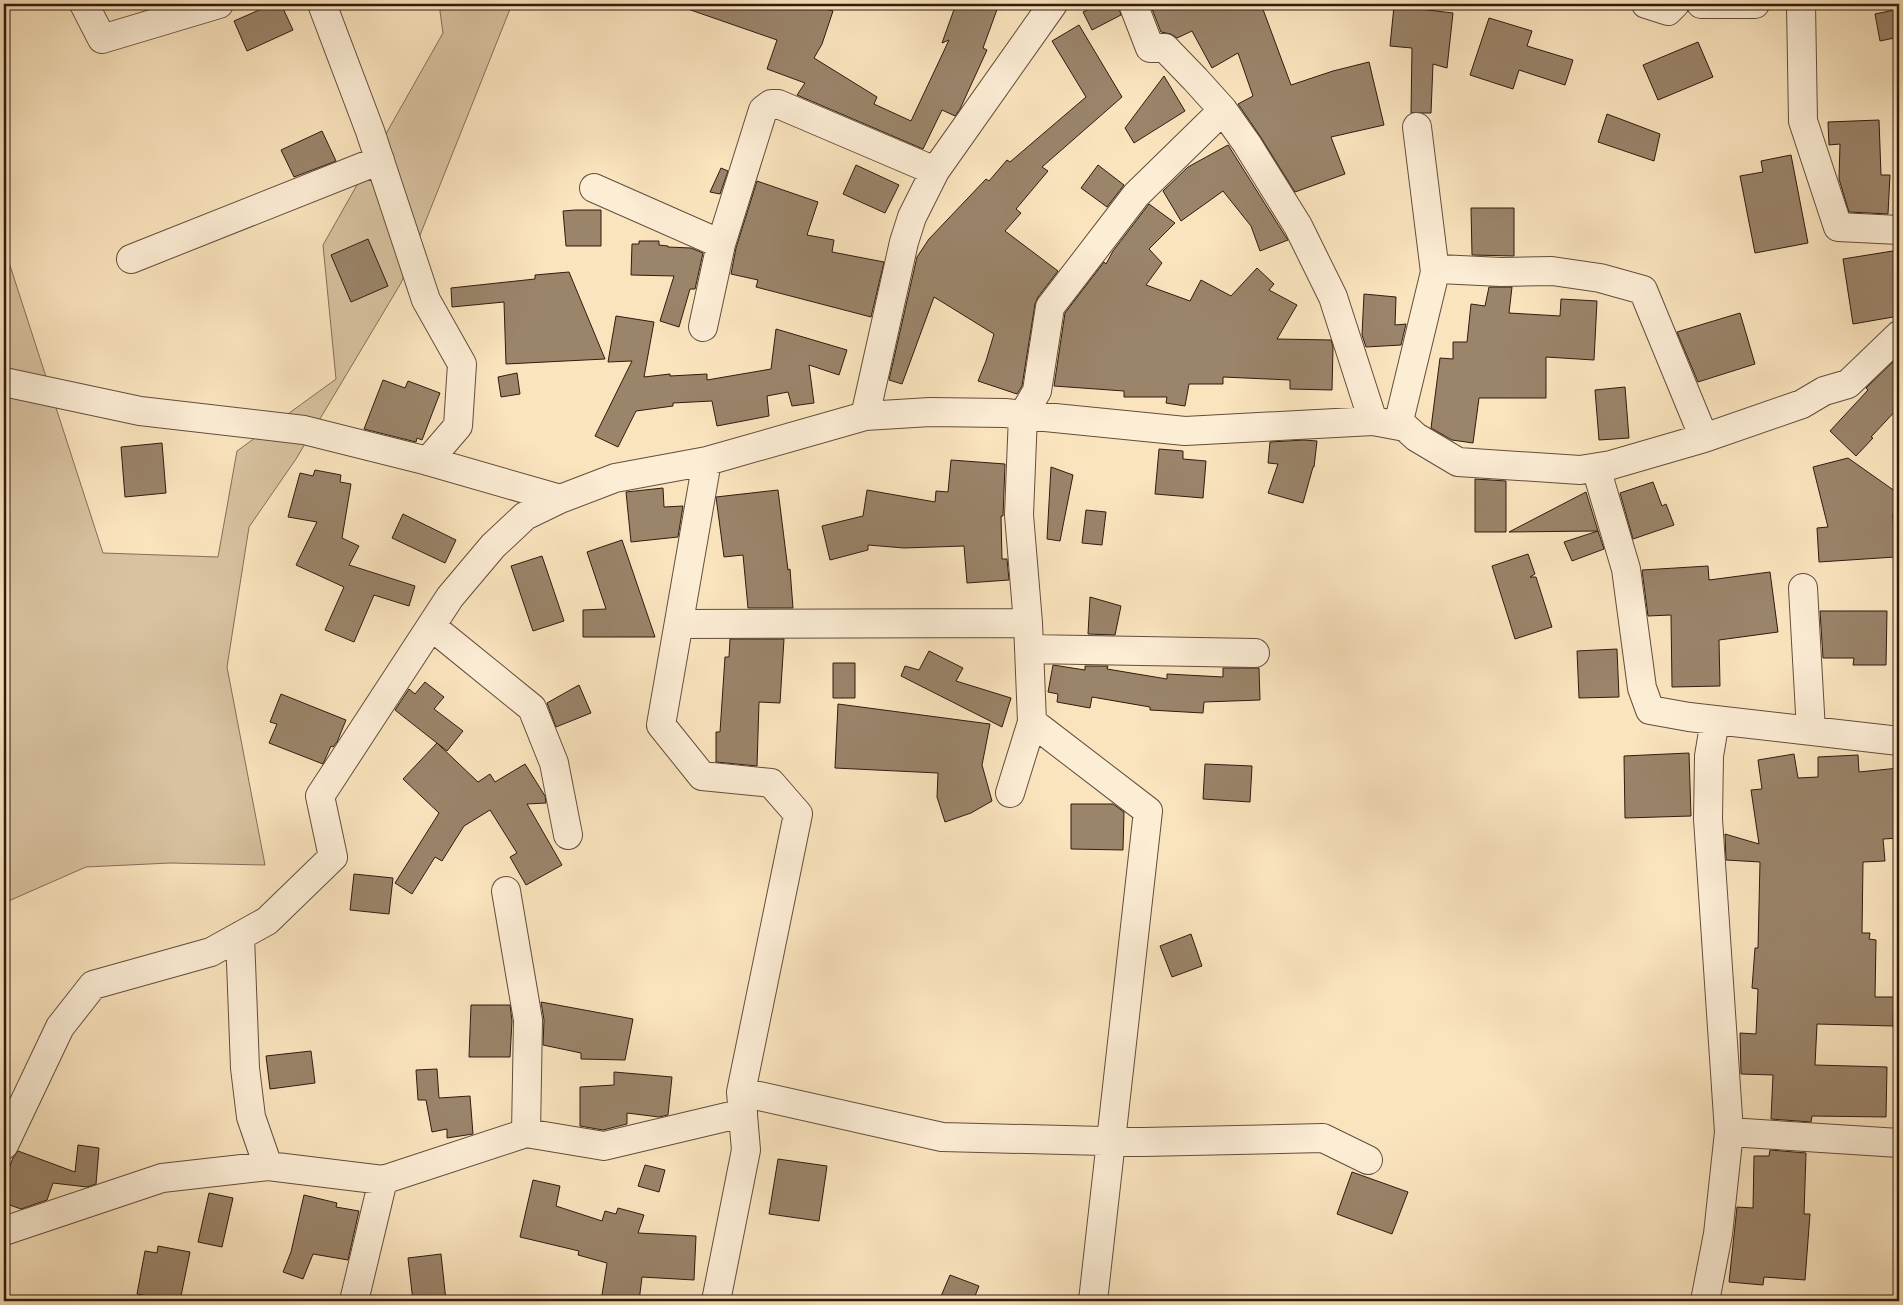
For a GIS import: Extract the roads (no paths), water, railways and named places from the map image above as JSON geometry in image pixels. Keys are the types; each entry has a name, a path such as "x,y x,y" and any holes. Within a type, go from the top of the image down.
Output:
{"street":[{"path":"84,4 102,39 219,4"},
{"path":"322,4 380,160 426,300 462,364 458,426 428,461"},
{"path":"865,416 904,242 912,217 935,171 1053,4"},
{"path":"1134,4 1150,48 1164,48 1224,110 1298,226 1333,297 1385,423"},
{"path":"1646,4 1668,11 1675,4"},
{"path":"1701,4 1755,4"},
{"path":"1801,4 1803,122 1838,227 1899,230"},
{"path":"703,327 721,244 763,110 771,104 778,104 935,171"},
{"path":"1010,793 1032,722 1029,636 1019,516 1023,416 1037,390 1050,307 1136,195 1224,110"},
{"path":"1385,423 1435,272 1417,127"},
{"path":"131,259 380,160"},
{"path":"594,188 721,244"},
{"path":"1435,272 1439,269 1501,272 1552,271 1600,278 1643,290 1704,438"},
{"path":"4,1145 60,1027 93,985 211,952 267,921 333,857 320,796 450,598 493,546 525,516 560,499 615,478 707,461 865,416 930,412 1005,413 1185,431 1385,423 1404,426 1416,437 1458,462 1580,470 1611,465 1704,438 1802,404 1824,390 1848,384 1899,335"},
{"path":"4,382 140,411 304,430 428,461 560,499"},
{"path":"707,461 661,725 702,776 771,783 798,814 742,1103 746,1150 716,1301"},
{"path":"1596,468 1626,569 1642,688 1650,710 1715,720 1899,741"},
{"path":"1802,588 1811,731"},
{"path":"678,624 1029,636 1255,653"},
{"path":"431,626 532,708 554,763 568,836"},
{"path":"1707,1301 1705,1301 1718,1234 1729,1132 1708,819 1709,756 1715,720"},
{"path":"1032,722 1148,811 1093,1301"},
{"path":"506,892 528,1020 526,1132"},
{"path":"240,936 245,1068 251,1117 268,1166"},
{"path":"4,1230 162,1178 268,1166 383,1180 526,1132 604,1146 742,1103 942,1136 1112,1142 1323,1138 1368,1160"},
{"path":"1729,1132 1899,1143"},
{"path":"354,1301 383,1180"}]}
